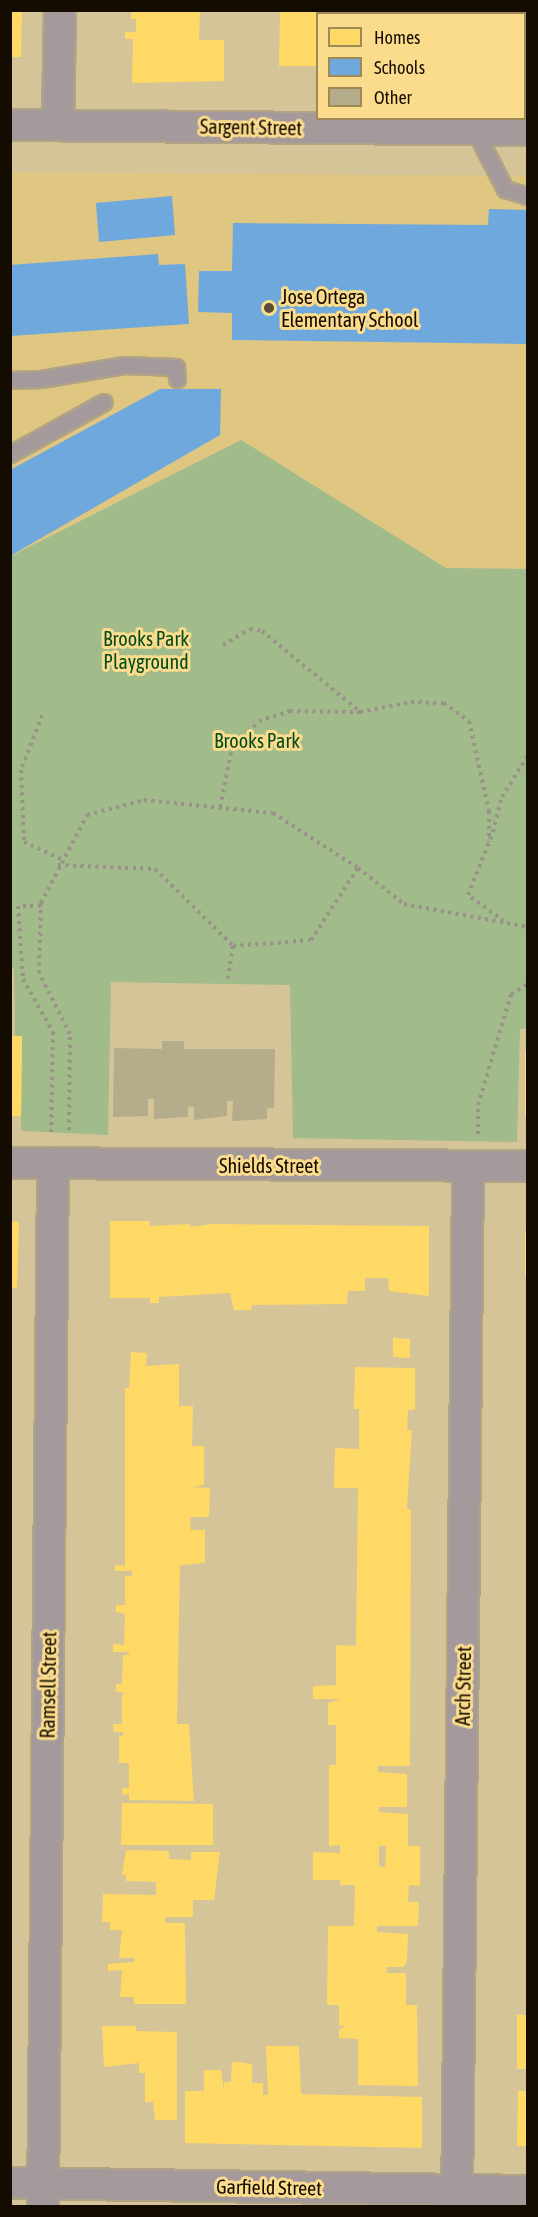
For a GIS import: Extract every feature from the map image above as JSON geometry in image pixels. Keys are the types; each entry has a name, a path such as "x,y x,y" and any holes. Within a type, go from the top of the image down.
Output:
{"street":[{"path":"58,125 60,10"},
{"name":"Sargent Street","path":"10,125 474,124 528,130"},
{"name":"Shields Street","path":"10,1163 473,1153 528,1166"},
{"name":"Arch Street","path":"458,2198 473,1153"},
{"name":"Ramsell Street","path":"43,2195 57,1163"},
{"name":"Garfield Street","path":"10,2183 43,2195 458,2198 528,2191"}],"lane":[{"path":"474,124 505,189 528,196"},
{"path":"10,380 41,379 124,365 176,367 177,379"},
{"path":"10,454 104,402"}],"path":[{"path":"223,645 250,629 262,631 360,712"},
{"path":"220,807 232,748 258,721 291,711 360,712 411,702 444,703 459,709 469,721 489,811 489,842"},
{"path":"42,716 21,770 24,842 61,859"},
{"path":"507,924 468,895 489,842 502,797 528,754"},
{"path":"57,1163 70,1034 39,973 41,906 61,859 87,815 144,800 273,813 358,868 404,904 528,927"},
{"path":"58,865 155,869 233,945 311,940 358,868"},
{"path":"41,906 18,906 23,979 53,1032 57,1163"},
{"path":"228,979 233,945"},
{"path":"473,1153 478,1105 511,994 528,984"}],"shaded area":[{"name":"Jose Ortega Elementary School","path":"11,172 527,176 527,569 446,568 241,440 11,556"}],"green space":[{"name":"Brooks Park","path":"241,440 446,568 527,569 528,1028 520,1029 517,1142 293,1138 290,985 111,982 108,1135 21,1131 22,1037 15,1036 14,969 11,968 11,556"}],"building: Homes":[{"path":"10,10 22,10 21,57 10,57"},
{"path":"131,10 200,10 199,40 224,40 224,81 132,83 133,39 125,39 125,32 136,32 136,19 131,19"},
{"path":"280,10 359,10 359,12 316,12 316,66 279,66"},
{"path":"371,10 429,10 429,12 371,12"},
{"path":"10,1036 22,1036 21,1116 10,1116"},
{"path":"525,1051 528,1051 528,1116 525,1116"},
{"path":"10,1221 19,1222 17,1288 10,1288"},
{"path":"110,1221 150,1221 150,1226 190,1224 190,1227 212,1224 429,1226 429,1296 389,1291 388,1278 365,1278 365,1291 348,1291 347,1304 252,1305 251,1310 234,1310 230,1293 159,1297 159,1303 150,1303 150,1298 110,1298"},
{"path":"525,1231 528,1231 528,1276 525,1276"},
{"path":"393,1338 410,1339 410,1358 393,1357"},
{"path":"131,1352 147,1353 146,1366 179,1364 179,1406 193,1406 192,1446 204,1446 204,1485 192,1487 210,1488 209,1517 190,1517 191,1530 205,1530 205,1563 180,1565 177,1724 189,1724 194,1801 129,1800 129,1794 122,1795 122,1788 129,1788 129,1763 119,1763 119,1736 123,1736 123,1732 114,1732 113,1724 122,1724 122,1694 128,1694 116,1691 116,1684 122,1684 123,1655 129,1655 129,1652 113,1652 113,1644 124,1645 125,1614 131,1615 116,1612 116,1605 125,1605 125,1576 132,1576 132,1571 115,1571 115,1565 125,1566 125,1388 129,1388"},
{"path":"355,1367 415,1368 415,1410 408,1410 407,1430 412,1430 407,1509 411,1509 410,1766 378,1766 378,1772 407,1774 407,1807 379,1807 379,1812 408,1814 408,1846 420,1846 420,1886 409,1885 408,1902 419,1902 418,1926 377,1926 377,1932 408,1934 407,1961 404,1967 387,1967 387,1973 406,1973 406,2005 417,2005 418,2086 358,2085 358,2039 339,2038 339,2029 347,2026 339,2026 339,2005 327,2005 328,1926 354,1926 355,1885 340,1885 340,1880 313,1880 313,1852 340,1853 340,1845 329,1846 329,1765 336,1765 336,1725 328,1725 328,1703 341,1699 313,1699 313,1686 336,1685 336,1645 356,1646 358,1488 334,1488 335,1448 359,1449 359,1409 354,1409","holes":["379,1846 386,1846 385,1867 379,1866"]},
{"path":"122,1803 213,1804 213,1845 121,1845"},
{"path":"126,1850 169,1851 169,1859 191,1860 191,1852 220,1852 214,1900 193,1900 193,1917 165,1917 165,1923 185,1923 186,2004 134,2004 134,1997 120,1997 122,1970 108,1971 108,1964 134,1962 134,1958 119,1958 122,1930 110,1930 110,1922 102,1922 103,1894 156,1895 156,1882 126,1881 126,1875 122,1875"},
{"path":"517,2015 528,2015 528,2069 517,2069"},
{"path":"102,2026 136,2026 136,2031 177,2032 177,2120 155,2120 153,2102 145,2102 145,2073 139,2073 139,2063 104,2067"},
{"path":"266,2046 299,2046 301,2094 422,2097 422,2148 185,2143 185,2091 204,2091 204,2070 221,2070 224,2092 224,2082 231,2082 232,2062 239,2062 252,2064 252,2083 263,2083 263,2095 268,2095"},
{"path":"518,2091 528,2091 528,2146 517,2146"}],"building: Schools":[{"path":"172,196 175,235 99,242 96,203"},
{"path":"489,209 528,210 528,344 232,340 232,313 198,312 199,271 232,271 233,223 488,225"},
{"path":"158,254 159,265 185,264 189,324 10,336 10,265"},
{"path":"160,389 221,389 220,435 10,556 10,470"}],"building: Other":[{"path":"162,1041 184,1041 184,1049 275,1049 274,1108 267,1108 267,1119 232,1121 233,1101 227,1101 227,1116 194,1120 194,1107 188,1106 188,1117 154,1119 154,1099 148,1099 148,1116 113,1117 114,1048 162,1049"}],"place":[{"name":"Jose Ortega Elementary School","path":"269,308"}],"park label":[{"name":"Brooks Park Playground","path":"146,650"}]}
